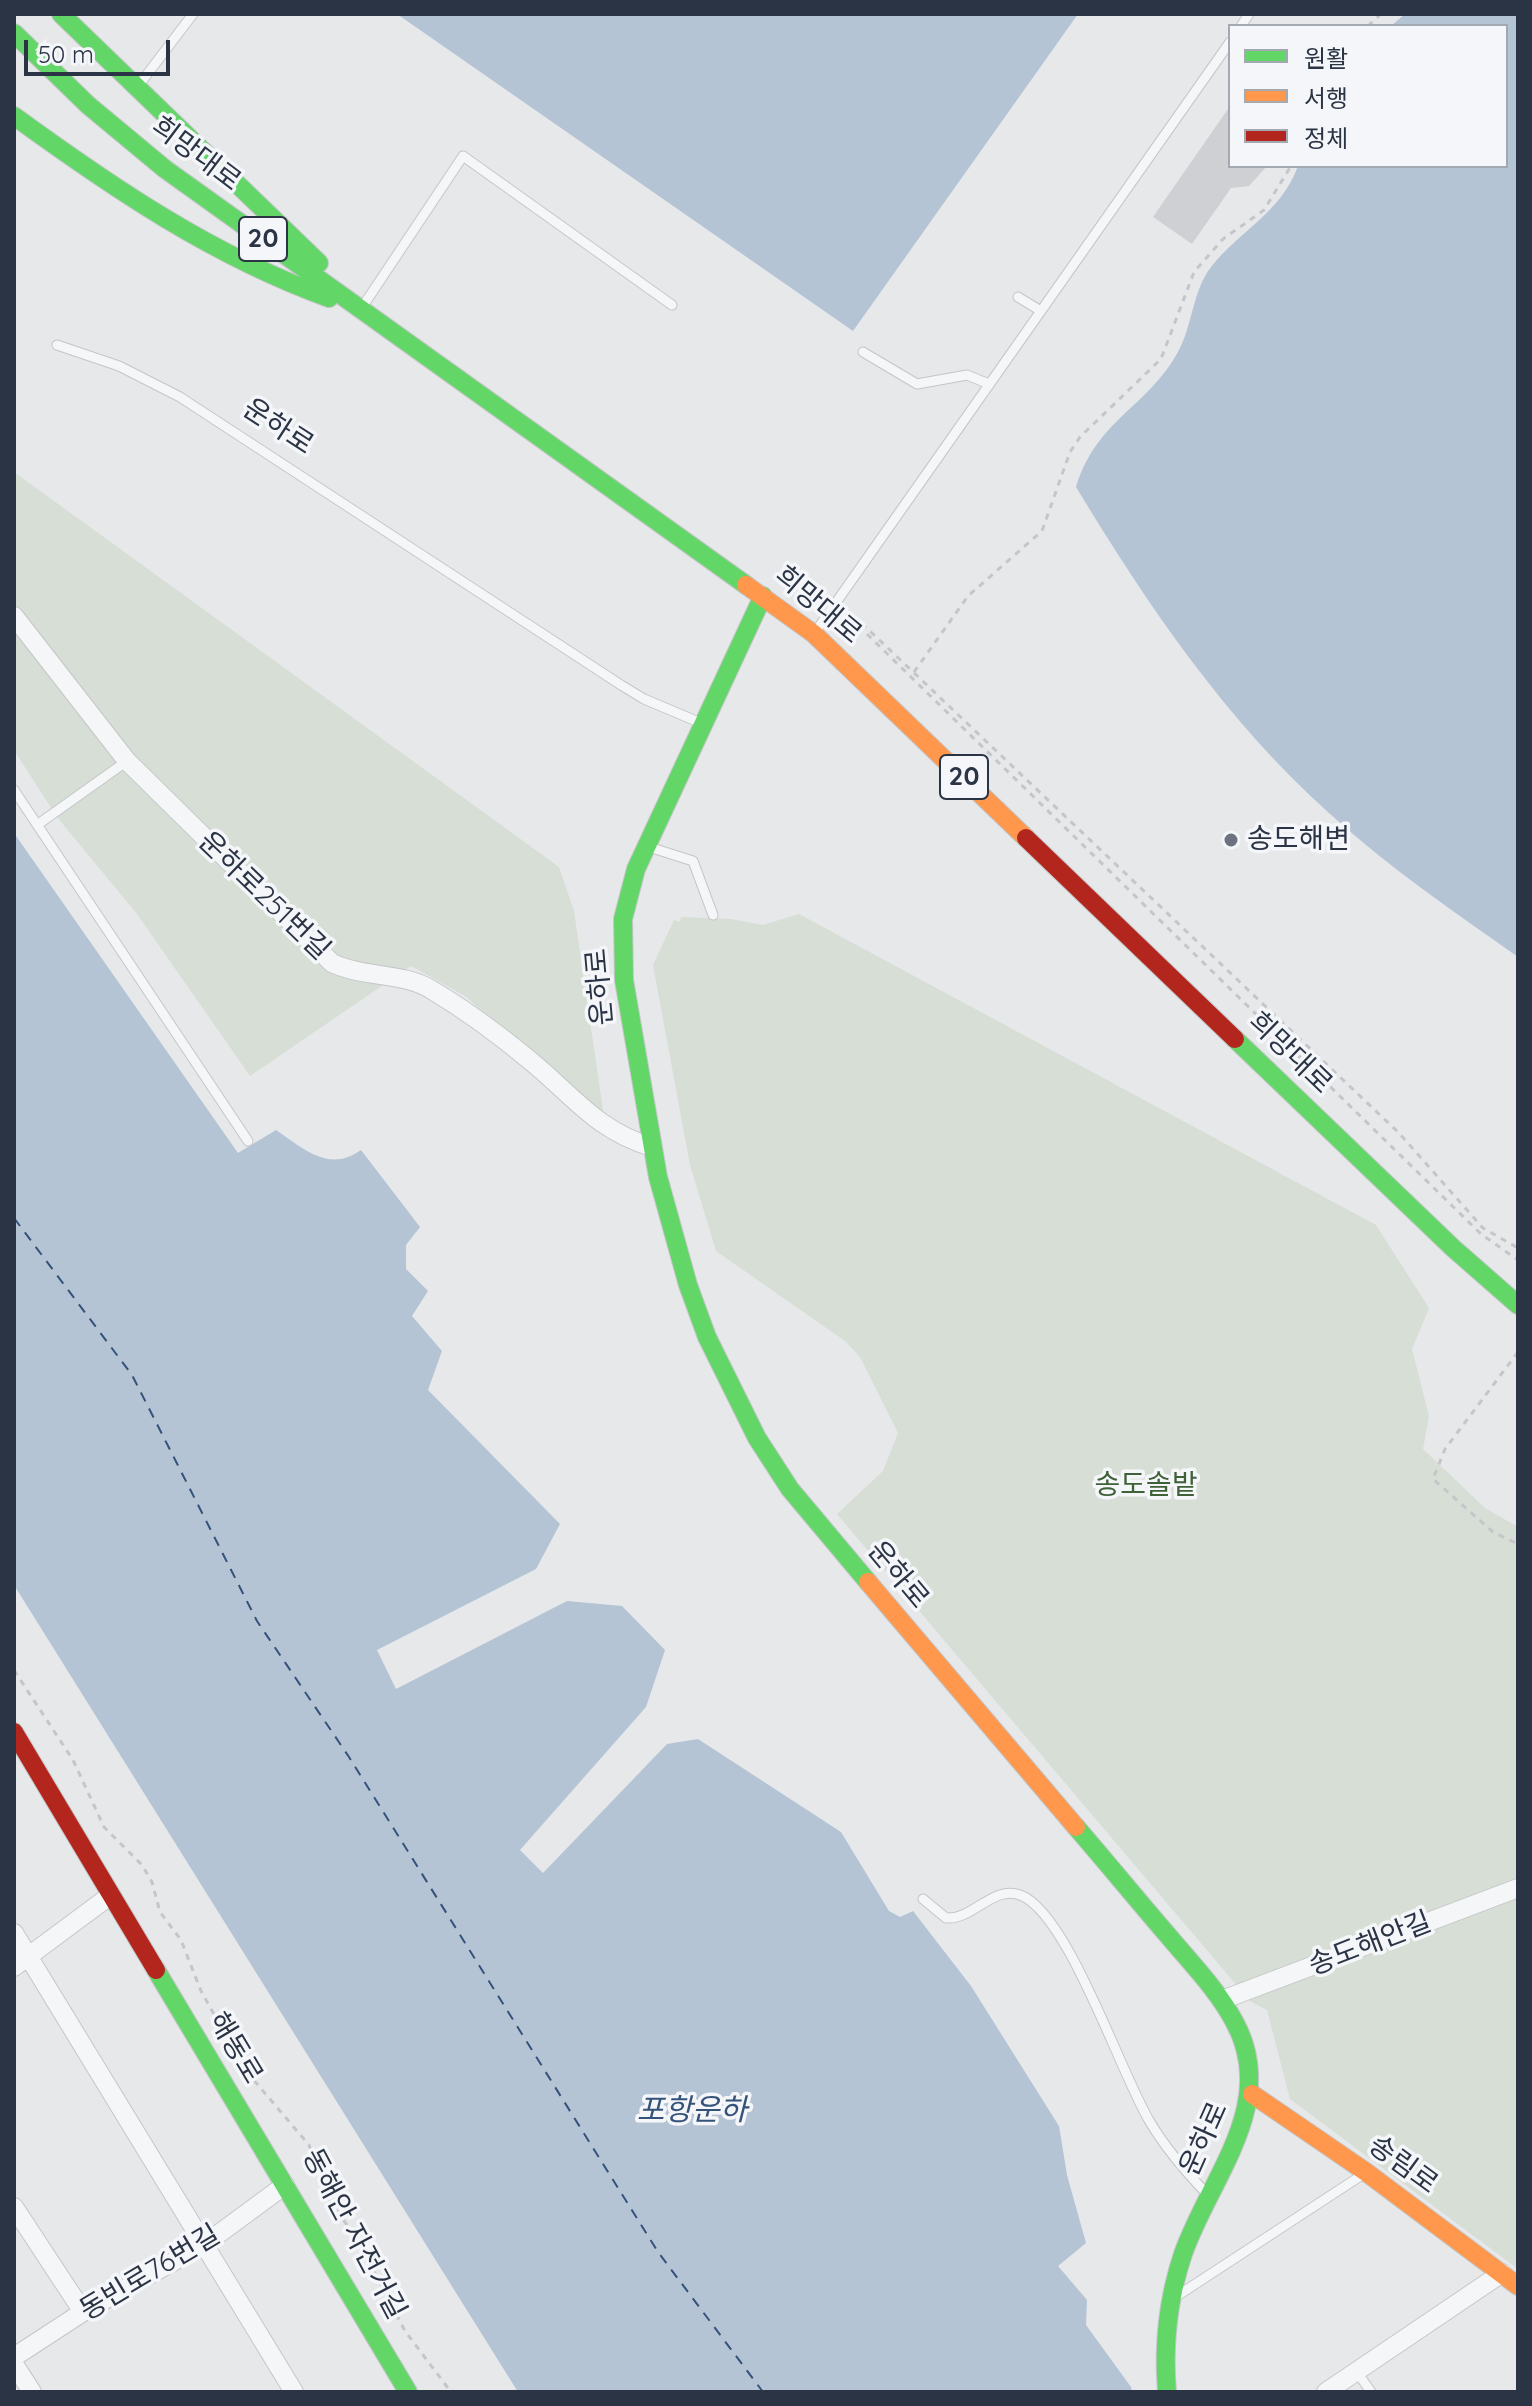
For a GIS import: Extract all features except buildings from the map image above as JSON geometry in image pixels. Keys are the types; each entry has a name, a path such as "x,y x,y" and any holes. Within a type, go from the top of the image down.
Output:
{"street":[{"path":"61,14 281,222 361,309"},
{"name":"희망대로","path":"14,33 88,105 165,169 814,634 1441,1237 1518,1305"},
{"path":"14,116 132,197 243,263 308,292 361,309"},
{"name":"운하로","path":"763,596 646,846 627,899 623,945 632,1035 674,1248 692,1306 742,1414 775,1468 812,1517 1222,2000 1243,2040 1252,2094 1246,2123 1189,2238 1171,2300 1165,2358 1167,2392"},
{"name":"운하로251번길","path":"14,616 127,761 332,963 359,974 410,981 434,991 532,1063 599,1123 627,1140 652,1147"},
{"name":"해동로","path":"14,1732 408,2392"},
{"name":"송도해안길","path":"1222,2000 1518,1888"},
{"path":"21,1962 111,1895"},
{"path":"14,1933 21,1962 205,2244 294,2392"},
{"name":"송림로","path":"1252,2094 1366,2172 1518,2286"},
{"name":"동빈로76번길","path":"14,2357 83,2312 205,2244 285,2185"},
{"path":"14,2207 83,2312"},
{"path":"1326,2392 1502,2273"},
{"path":"14,2364 32,2392"}],"lane":[{"path":"137,88 193,14"},
{"path":"814,634 1228,45"},
{"path":"361,309 463,156 672,305"},
{"path":"1018,297 1041,311"},
{"name":"운하로","path":"57,345 119,366 180,397 621,685 644,699 704,724"},
{"path":"863,352 917,384 967,375 989,384"},
{"path":"37,825 127,761"},
{"path":"14,790 248,1141"},
{"path":"646,846 693,861 713,915"},
{"path":"923,1899 946,1918 964,1916 988,1901 1009,1893 1019,1894 1039,1909 1074,1960 1150,2123 1210,2197"},
{"path":"1171,2300 1366,2172"},
{"path":"1357,2372 1371,2392"}],"path":[{"path":"914,672 968,596 1042,531 1070,452 1080,437 1161,359 1194,272 1223,239 1264,210 1285,182 1290,168"},
{"path":"853,615 1399,1133 1483,1228 1518,1248"},
{"path":"867,634 1481,1234 1518,1260"},
{"path":"1518,1352 1445,1449 1433,1479 1493,1532 1518,1544"},
{"name":"동해안 자전거길","path":"14,1670 73,1760 104,1827 142,1865 152,1882 160,1912 181,1940 201,1991 246,2071 309,2145 330,2201 357,2239 405,2331 451,2392"}],"green space":[{"path":"14,472 559,867 574,911 604,1117 465,996 411,966 250,1076 137,914 57,817 14,750"},
{"name":"송도솔밭","path":"799,914 1376,1225 1429,1308 1412,1349 1429,1416 1423,1449 1485,1508 1518,1527 1518,2269 1290,2099 1267,2010 1250,2001 837,1514 883,1471 898,1433 860,1357 845,1341 716,1251 690,1165 653,965 674,920 680,922 681,917 731,919 763,925"}],"water":[{"path":"397,14 1078,14 853,331"},
{"path":"1405,14 1518,14 1518,957 1374,852 1292,778 1256,740 1160,617 1076,487 1096,445 1152,387 1178,352 1200,287 1211,267 1271,209 1297,168 1508,168 1508,24 1393,24"},
{"name":"포항운하","path":"14,833 238,1153 276,1130 307,1151 327,1159 349,1157 361,1150 420,1227 406,1245 406,1269 428,1291 412,1316 442,1351 428,1390 560,1524 536,1569 377,1650 396,1689 567,1601 622,1606 665,1650 646,1707 520,1850 543,1873 667,1744 698,1739 841,1832 889,1911 900,1917 913,1911 971,1986 1059,2126 1067,2175 1086,2243 1058,2266 1087,2300 1086,2325 1132,2392 518,2392 14,1585"}],"ferry route":[{"path":"14,1218 132,1375 257,1621 349,1757 658,2252 763,2392"}],"traffic: fast":[{"path":"61,14 319,263"},
{"path":"14,33 88,105 165,169 746,585"},
{"path":"14,116 89,169 204,241 329,298"},
{"path":"763,596 636,869 623,919 624,980 658,1177 688,1285 707,1337 757,1438 790,1489 868,1582"},
{"path":"1235,1039 1453,1248 1518,1305"},
{"path":"1076,1827 1213,1989 1234,2021 1246,2052 1249,2082 1245,2111 1236,2140 1183,2254 1170,2305 1166,2340 1167,2392"},
{"path":"156,1970 408,2392"}],"traffic: slow":[{"path":"746,585 814,634 1026,838"},
{"path":"868,1582 1076,1827"},
{"path":"1252,2094 1366,2172 1518,2286"}],"traffic: jam":[{"path":"1026,838 1235,1039"},
{"path":"14,1732 156,1970"}],"place":[{"name":"송도해변","path":"1231,840"}]}
